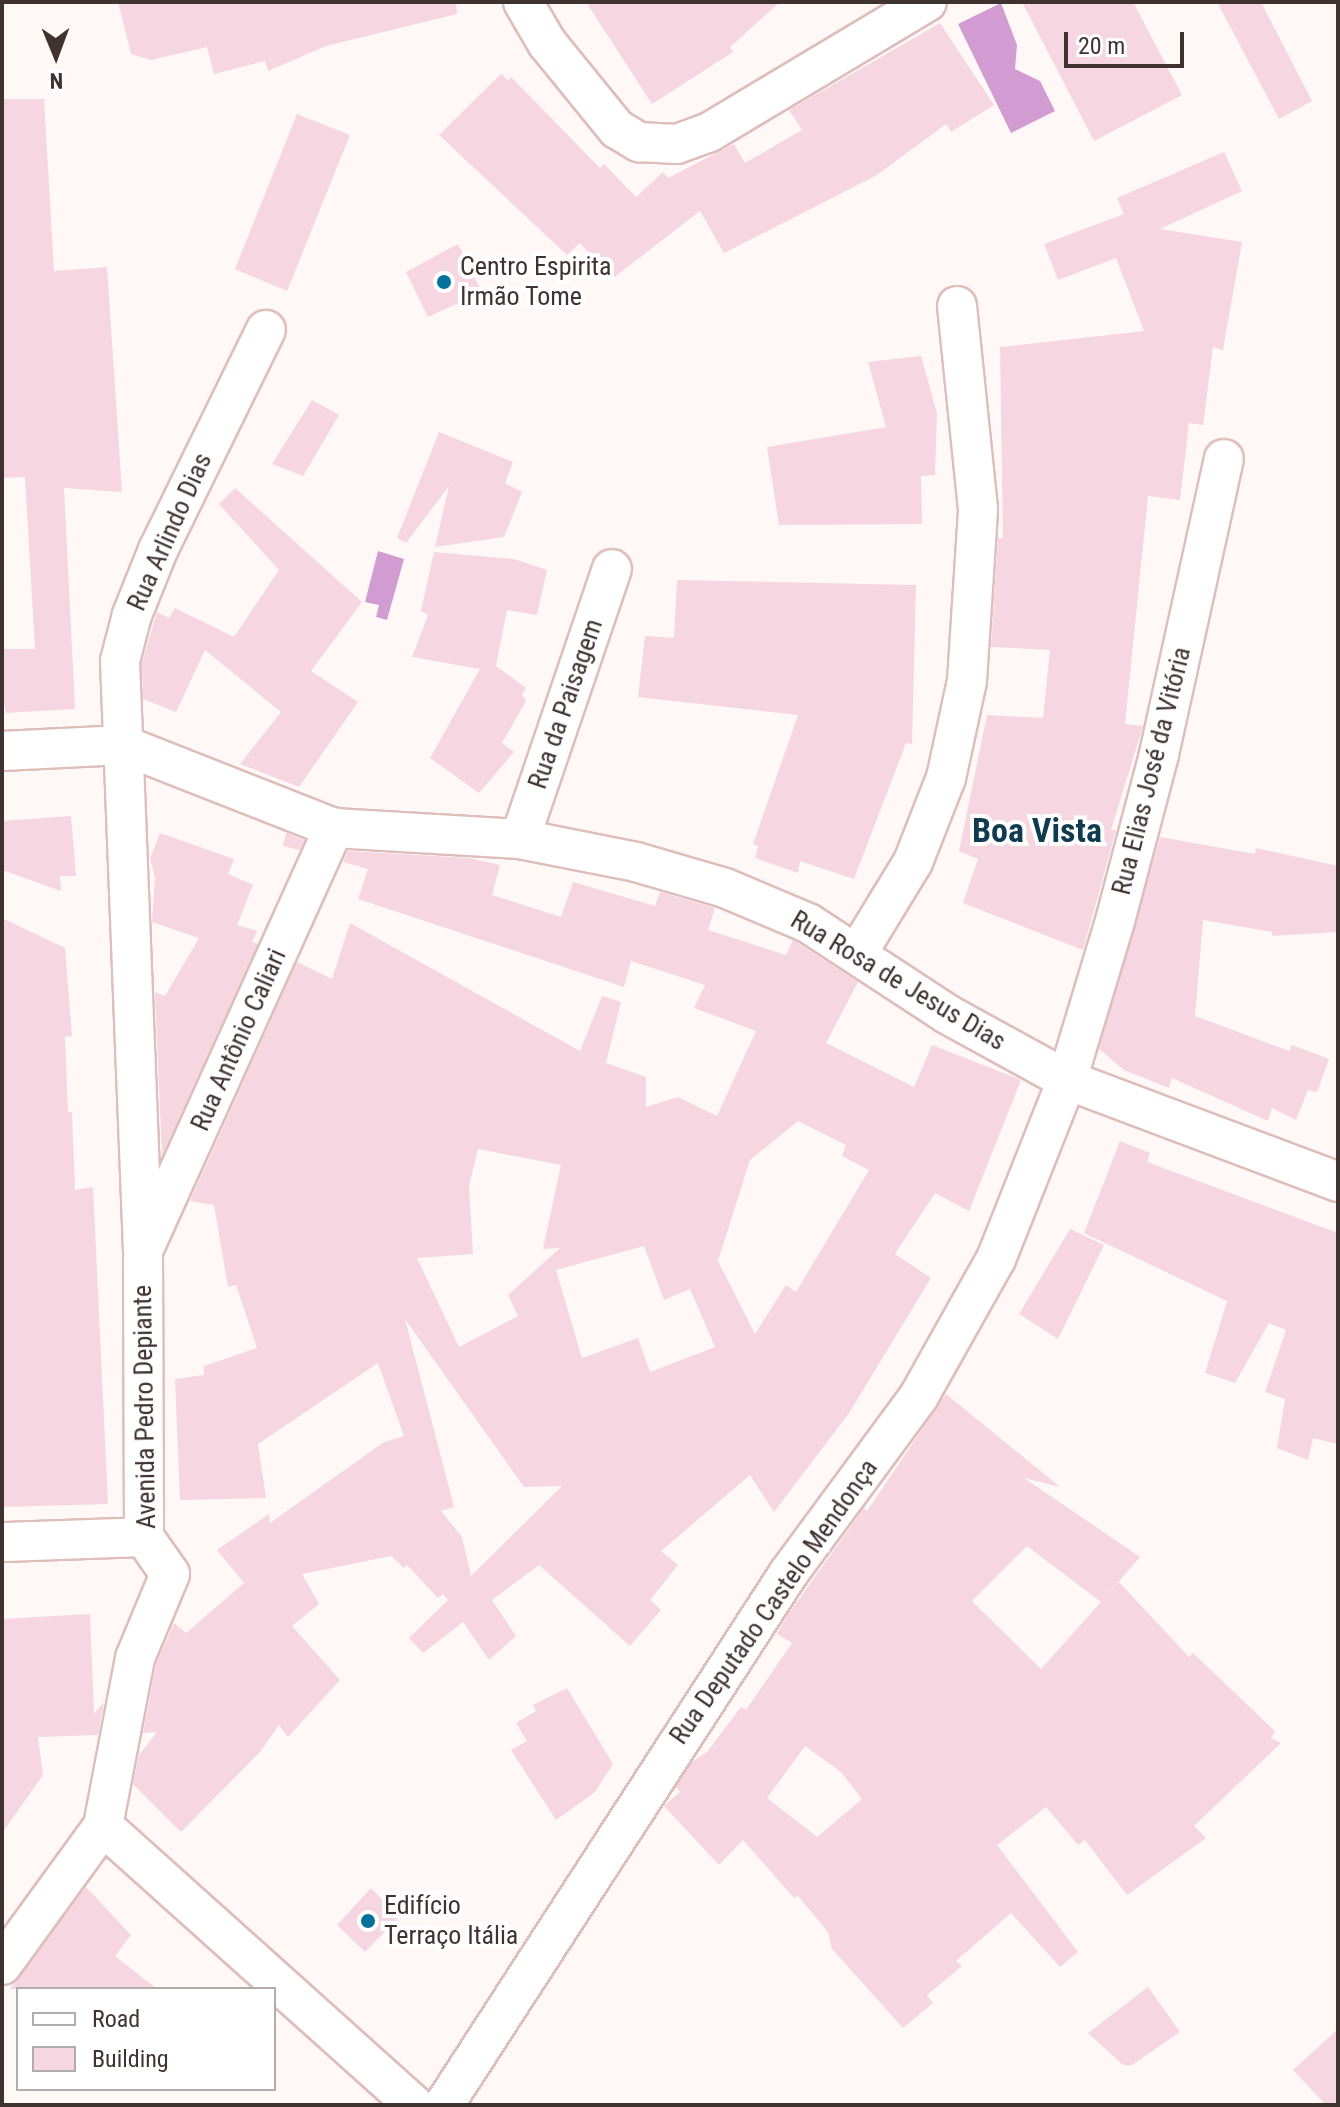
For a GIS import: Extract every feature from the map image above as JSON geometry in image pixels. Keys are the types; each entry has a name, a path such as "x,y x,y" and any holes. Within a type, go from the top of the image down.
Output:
{"street":[{"path":"523,2 547,43 617,129 639,142 677,144 708,133 927,2"},
{"path":"858,952 913,862 946,778 967,681 978,509 957,306"},
{"name":"Rua Arlindo Dias","path":"123,745 120,661 132,615 193,476 266,330"},
{"name":"Rua Elias José da Vitória","path":"1067,1080 1159,754 1224,459"},
{"name":"Rua da Paisagem","path":"520,839 612,569"},
{"path":"2,751 123,745"},
{"name":"Rua Rosa de Jesus Dias","path":"123,745 334,828 520,839 636,862 725,888 808,923 858,952 947,1014 1067,1080 1338,1182"},
{"name":"Avenida Pedro Depiante","path":"103,1826 135,1658 170,1574 144,1537 143,1251 123,745"},
{"name":"Rua Antônio Caliari","path":"143,1251 334,828"},
{"name":"Rua Deputado Castelo Mendonça","path":"444,2105 788,1574 919,1396 996,1259 1067,1080"},
{"path":"2,1542 144,1537"},
{"path":"2,1965 103,1826 414,2105"}],"shaded area":[{"path":"1001,3 1017,45 1015,69 1040,81 1055,111 1011,133 958,24"},
{"path":"378,551 404,559 387,620 376,617 379,605 365,602"}],"building":[{"path":"118,2 456,2 457,14 326,46 268,71 265,61 214,74 207,47 151,60 131,54"},
{"path":"586,2 780,2 730,47 733,52 652,104"},
{"path":"1022,2 1133,2 1182,95 1094,141"},
{"path":"1217,2 1261,2 1312,101 1279,119"},
{"path":"940,23 994,105 951,132 946,124 877,175 724,253 700,211 612,279 580,243 567,255 439,135 501,74 508,80 511,77 600,168 604,164 636,197 663,172 668,178 734,144 745,163 802,130 789,110"},
{"path":"3,99 44,99 54,271 107,267 122,492 64,488 75,709 6,713 2,692 2,649 35,649 25,477 2,478"},
{"path":"297,114 350,135 287,291 235,269"},
{"path":"1224,152 1242,191 1160,229 1242,242 1223,350 1213,347 1203,425 1189,423 1180,500 1148,496 1125,724 1143,726 1111,830 1116,830 1083,950 963,903 978,859 959,851 987,715 1043,718 1050,650 991,647 998,538 1003,538 1000,347 1144,331 1116,258 1058,280 1044,244 1124,214 1117,198"},
{"name":"Centro Espirita Irmão Tome","path":"458,244 482,292 428,317 406,272"},
{"path":"921,356 937,413 935,475 921,476 922,524 779,525 767,447 886,427 868,362"},
{"path":"312,400 339,415 303,476 272,464"},
{"path":"439,432 513,462 505,483 522,492 504,537 435,547 449,486 406,543 397,538"},
{"path":"235,488 362,602 311,671 358,702 299,787 240,764 281,712 205,650 176,712 143,699 142,663 157,612 169,618 175,608 234,637 279,570 219,504"},
{"path":"434,552 514,559 547,570 537,615 507,610 496,666 526,688 522,694 526,701 502,743 514,752 479,793 430,758 480,669 412,657 428,615 421,611"},
{"path":"677,580 916,585 912,744 906,743 854,879 800,861 798,873 755,858 758,846 753,844 798,715 638,697 645,636 674,638"},
{"path":"71,816 76,876 60,876 61,891 2,870 2,821"},
{"path":"160,833 234,859 228,874 253,885 237,925 257,931 252,942 258,944 162,1156 155,992 165,996 199,938 152,922 155,878 150,858"},
{"path":"286,833 304,840 300,850 283,846"},
{"path":"1160,837 1255,854 1256,848 1338,866 1338,932 1272,936 1272,932 1203,920 1195,1016 1289,1051 1292,1045 1329,1059 1317,1092 1308,1090 1296,1120 1272,1108 1268,1121 1172,1078 1169,1088 1124,1070 1099,1049"},
{"path":"348,851 469,858 500,865 492,895 561,917 573,882 655,906 660,892 715,908 708,930 786,955 793,940 858,982 826,1043 914,1087 932,1045 1021,1080 969,1211 935,1193 895,1254 931,1278 849,1413 774,1512 750,1475 661,1551 678,1565 650,1600 661,1610 630,1646 539,1565 492,1600 516,1636 489,1660 463,1622 423,1653 409,1638 448,1600 443,1594 438,1598 407,1565 404,1568 391,1556 302,1574 319,1604 292,1626 340,1680 288,1737 279,1725 260,1752 181,1832 133,1784 139,1755 157,1732 143,1733 156,1664 174,1623 186,1633 244,1583 217,1550 269,1514 270,1523 384,1442 404,1436 378,1363 258,1444 266,1498 180,1500 175,1379 204,1375 204,1366 257,1348 236,1285 228,1287 214,1205 190,1201 297,962 332,979 350,923 580,1051 602,996 621,1002 606,1063 646,1077 646,1107 678,1097 717,1116 756,1031 694,1008 705,985 631,961 624,987 358,899 368,869 343,862","holes":["798,1121 846,1145 842,1156 869,1170 796,1292 786,1285 755,1334 718,1261 750,1160","478,1149 561,1165 543,1249 560,1248 508,1295 518,1316 459,1347 417,1258 473,1254 469,1186","644,1246 664,1300 690,1289 715,1347 650,1372 638,1338 582,1358 556,1270","405,1319 524,1487 562,1486 471,1576 462,1537 441,1511 454,1507"]},
{"path":"2,918 65,948 72,1036 65,1037 68,1112 72,1112 75,1190 93,1187 108,1504 2,1507"},
{"path":"1120,1141 1150,1153 1147,1162 1338,1233 1338,1444 1313,1438 1308,1460 1277,1448 1285,1399 1265,1392 1286,1330 1269,1323 1235,1383 1205,1373 1227,1301 1084,1233"},
{"path":"1070,1229 1104,1245 1058,1339 1019,1314"},
{"path":"946,1394 1060,1487 1024,1478 1140,1557 1101,1602 1027,1546 972,1601 1041,1669 1119,1582 1189,1657 1193,1653 1275,1731 1271,1738 1281,1743 1194,1826 1206,1838 1127,1895 1085,1840 1078,1845 1046,1807 997,1845 1078,1952 1060,1967 1011,1913 956,1961 962,1966 927,1995 933,2003 903,2028 832,1949 828,1932 798,1896 794,1898 743,1840 719,1865 664,1806 680,1792 676,1787 692,1762 707,1752 741,1707 746,1710 792,1643 777,1634 787,1616 864,1508 867,1511","holes":["805,1746 841,1772 862,1799 817,1837 767,1798"]},
{"path":"90,1614 94,1714 104,1702 98,1735 38,1737 43,1775 2,1833 2,1619"},
{"path":"567,1688 613,1764 595,1792 556,1820 511,1750 527,1741 516,1723 536,1711 533,1705"},
{"path":"86,1887 131,1935 115,1956 154,1987 16,1987 10,1989"},
{"name":"Edifício Terraço Itália","path":"371,1888 399,1917 365,1952 337,1925"},
{"path":"1148,1987 1180,2032 1132,2065 1123,2065 1088,2033"},
{"path":"1338,2029 1338,2105 1326,2105 1293,2070"}],"place":[{"name":"Centro Espirita Irmão Tome","path":"444,282"},
{"name":"Edifício Terraço Itália","path":"368,1921"}],"district":[{"name":"Boa Vista","path":"1037,831"}]}
